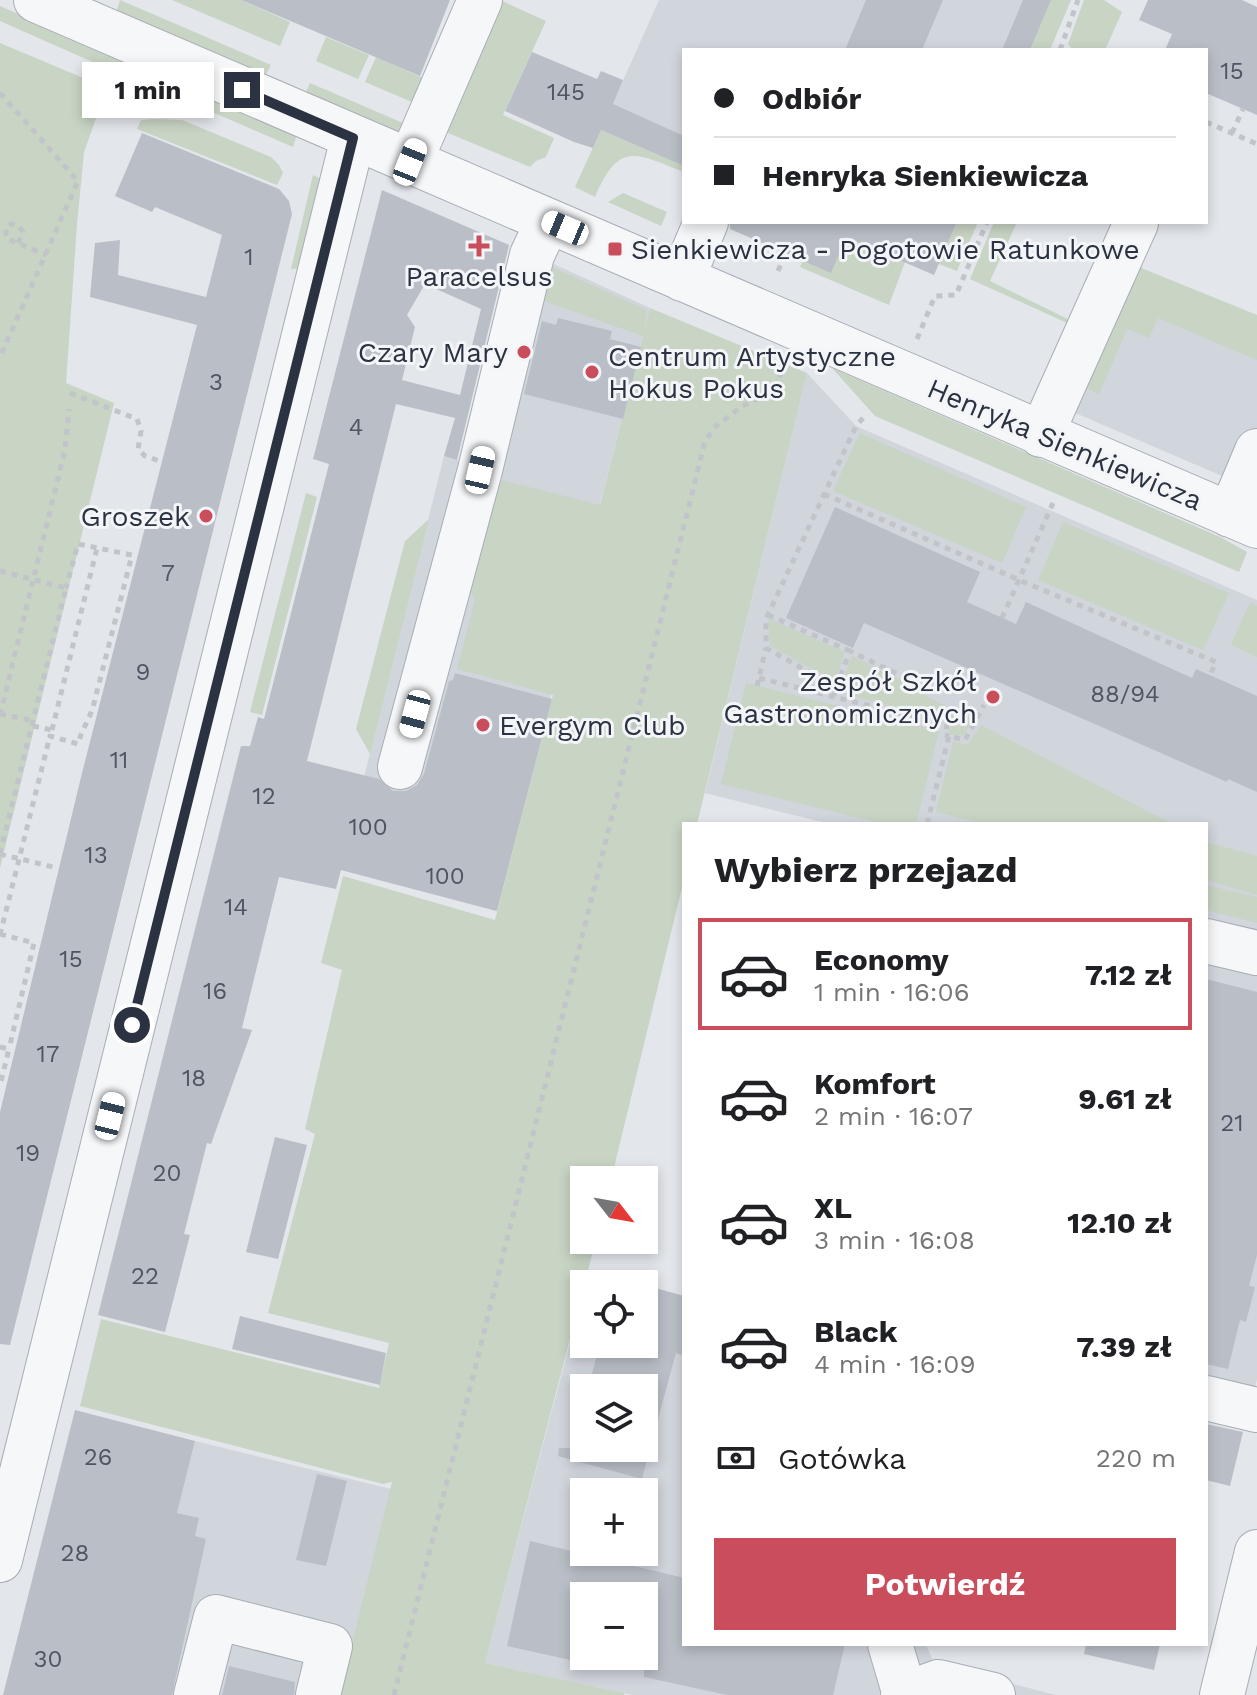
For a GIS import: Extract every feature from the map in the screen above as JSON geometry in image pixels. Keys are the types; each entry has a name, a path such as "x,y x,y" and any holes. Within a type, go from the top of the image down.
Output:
{"street":[{"name":"Henryka Sienkiewicza","path":"36,0 1244,520"},
{"path":"410,162 480,0"},
{"path":"0,1560 353,138"},
{"path":"400,767 480,470 532,255 548,221"},
{"path":"682,279 705,224"},
{"path":"1041,435 1136,224"},
{"path":"1244,520 1257,451"},
{"path":"1208,941 1257,953"},
{"path":"1208,1398 1257,1410"},
{"path":"1222,1695 1257,1552"},
{"path":"196,1695 216,1617 330,1646 318,1695"},
{"path":"891,1646 904,1695 938,1682 993,1695"}],"path":[{"path":"1061,48 1078,0"},
{"path":"0,93 78,181 0,357"},
{"path":"1232,133 1243,109"},
{"path":"1208,123 1257,144"},
{"path":"915,344 935,296 956,295 986,224"},
{"path":"18,243 46,255"},
{"path":"778,271 787,250"},
{"path":"394,1695 705,441 716,426 741,407 771,392 790,357"},
{"path":"70,393 137,419 141,431 138,449 145,456 162,462"},
{"path":"53,867 0,854 33,724 66,588 78,544 132,555 93,707 78,744 33,724 0,714 65,450 69,409"},
{"path":"757,686 766,648 766,619 856,426 863,418"},
{"path":"824,494 1216,662 1210,675"},
{"path":"1002,618 1053,503"},
{"path":"0,1085 34,943 0,934 97,548"},
{"path":"0,571 66,588"},
{"path":"768,615 926,688 945,682"},
{"path":"766,648 836,687"},
{"path":"834,696 850,651"},
{"path":"759,678 947,725 945,735 965,740 984,705"},
{"path":"928,822 949,736"},
{"path":"0,1047 9,1049"}],"shaded area":[{"path":"659,0 1051,0 1031,48 682,48 682,165 601,130"},
{"path":"521,249 650,308 496,911 341,870 444,456 467,463"},
{"path":"1126,289 1257,345 1257,491 1073,412"},
{"name":"Zespół Szkół Gastronomicznych","path":"807,373 856,426 1257,600 1257,1379 1244,1429 1208,1420 1208,822 822,822 705,793"},
{"path":"658,1289 682,1295 682,1646 927,1646 934,1664 1056,1695 633,1695 485,1663 570,1343 570,1358 658,1358"},
{"path":"195,1441 391,1489 339,1695 131,1695"}],"green space":[{"path":"120,0 271,65 265,77 116,12"},
{"path":"172,0 241,0 290,22 280,46"},
{"path":"500,0 546,21 503,115 554,138 546,157 530,167 436,128"},
{"path":"1051,0 1071,0 1051,48 1031,48"},
{"path":"1084,0 1104,0 1122,12 1106,48 1071,48 1068,44"},
{"path":"0,6 124,61 126,66 122,75 0,21"},
{"path":"326,37 369,55 358,79 316,61"},
{"path":"0,43 107,88 84,152 66,383 114,403 0,868"},
{"path":"376,57 423,78 412,102 365,82"},
{"path":"145,71 297,134 293,147 136,79 139,73"},
{"path":"310,83 410,126 404,137 305,94"},
{"path":"141,120 182,120 271,157 283,173 277,185 137,129"},
{"path":"601,130 682,165 682,172 651,159 629,156 612,167 595,197 575,187"},
{"path":"313,175 323,180 302,268 291,269"},
{"path":"623,193 667,212 661,226 608,202"},
{"path":"811,224 816,224 905,262 889,305 800,267 810,244"},
{"path":"956,224 977,224 957,271 939,264"},
{"path":"993,224 1016,224 990,281 1072,321 1076,327 970,279"},
{"path":"543,263 647,310 644,330 650,308 807,373 697,822 682,822 682,887 614,1166 570,1166 570,1254 592,1254 588,1270 570,1270 570,1339 485,1663 624,1695 339,1695 392,1482 383,1484 80,1406 101,1319 379,1388 389,1343 268,1313 315,1134 305,1129 342,970 321,963 343,876 495,920 553,695 457,669 475,600 470,590 497,479 600,505 643,336 532,297"},
{"path":"1129,263 1257,315 1257,360 1158,318 1149,338 1127,329 1099,394 1084,387"},
{"path":"832,368 1220,537 1247,552 1239,572 875,416"},
{"path":"860,433 1026,507 1002,563 833,491"},
{"path":"306,493 317,497 262,715 250,712"},
{"path":"429,519 370,754 356,729 405,541"},
{"path":"1063,522 1229,593 1203,650 1038,580"},
{"path":"1250,602 1257,606 1257,657 1231,645"},
{"path":"768,618 845,652 835,681 770,646"},
{"path":"852,656 973,720 963,736 949,734 950,723 838,692"},
{"path":"746,683 939,731 916,822 875,822 721,784"},
{"path":"981,725 1168,822 976,822 936,812 953,741 967,745"},
{"path":"1208,843 1257,856 1257,895 1208,881"},
{"path":"1208,885 1257,897 1257,923 1208,911"}],"building":[{"path":"241,0 450,0 420,76"},
{"path":"866,0 943,0 923,48 846,48"},
{"path":"1023,0 1051,0 1031,48 1003,48"},
{"path":"1148,0 1242,0 1257,7 1257,115 1208,94 1208,48 1166,48 1172,34 1139,20"},
{"path":"532,52 597,79 601,71 623,80 613,104 682,135 682,165 601,130 593,148 505,111"},
{"path":"142,133 279,189 289,201 292,214 10,1345 0,1344 0,1112 83,769 197,325 90,297 95,243 120,240 118,275 206,297 222,235 155,207 152,212 115,196"},
{"path":"382,190 509,245 457,460 444,456 455,418 396,404 307,761 379,779 393,791 406,791 417,785 424,774 449,681 453,680 455,673 552,699 497,911 341,870 336,889 279,877 242,1028 252,1030 211,1144 207,1143 184,1234 190,1235 165,1332 98,1315 241,746 250,746 258,717 264,719 329,464 313,459","holes":["425,284 481,309 460,395 402,380 415,327 407,315"]},
{"path":"730,224 956,224 934,275 846,237 831,273 730,229"},
{"path":"558,318 612,331 610,339 641,347 623,419 524,394 542,321 556,325"},
{"path":"835,507 980,572 967,602 1016,624 1026,602 1192,678 1196,669 1257,696 1257,792 1228,779 1227,782 864,623 853,648 786,618"},
{"path":"1208,980 1257,992 1257,1255 1249,1286 1255,1287 1246,1322 1240,1320 1228,1369 1208,1364"},
{"path":"275,1137 307,1145 278,1259 246,1252"},
{"path":"658,1289 682,1295 682,1355 676,1353 658,1419 658,1374 592,1374 596,1358 658,1358"},
{"path":"240,1316 386,1353 380,1385 232,1349"},
{"path":"75,1410 195,1441 177,1513 199,1518 195,1536 206,1539 172,1695 3,1695"},
{"path":"1208,1424 1243,1432 1230,1486 1208,1480"},
{"path":"559,1448 570,1448 570,1459 558,1456"},
{"path":"580,1462 646,1462 642,1478"},
{"path":"317,1474 347,1481 326,1566 296,1560"},
{"path":"530,1541 570,1551 570,1566 634,1566 682,1578 682,1646 845,1646 833,1695 727,1695 644,1677 644,1670 658,1670 658,1582 570,1582 570,1660 507,1646"},
{"path":"1086,1646 1160,1646 1154,1670 1084,1654"},
{"path":"229,1666 295,1682 294,1695 222,1695"}],"place":[{"name":"Paracelsus","path":"479,246"},
{"name":"Sienkiewicza - Pogotowie Ratunkowe","path":"615,249"},
{"name":"Czary Mary","path":"524,352"},
{"name":"Centrum Artystyczne Hokus Pokus","path":"592,372"},
{"name":"Groszek","path":"206,516"},
{"name":"Zespół Szkół Gastronomicznych","path":"993,697"},
{"name":"Evergym Club","path":"483,725"}],"route":[{"path":"132,1025 353,138 242,90"}]}
